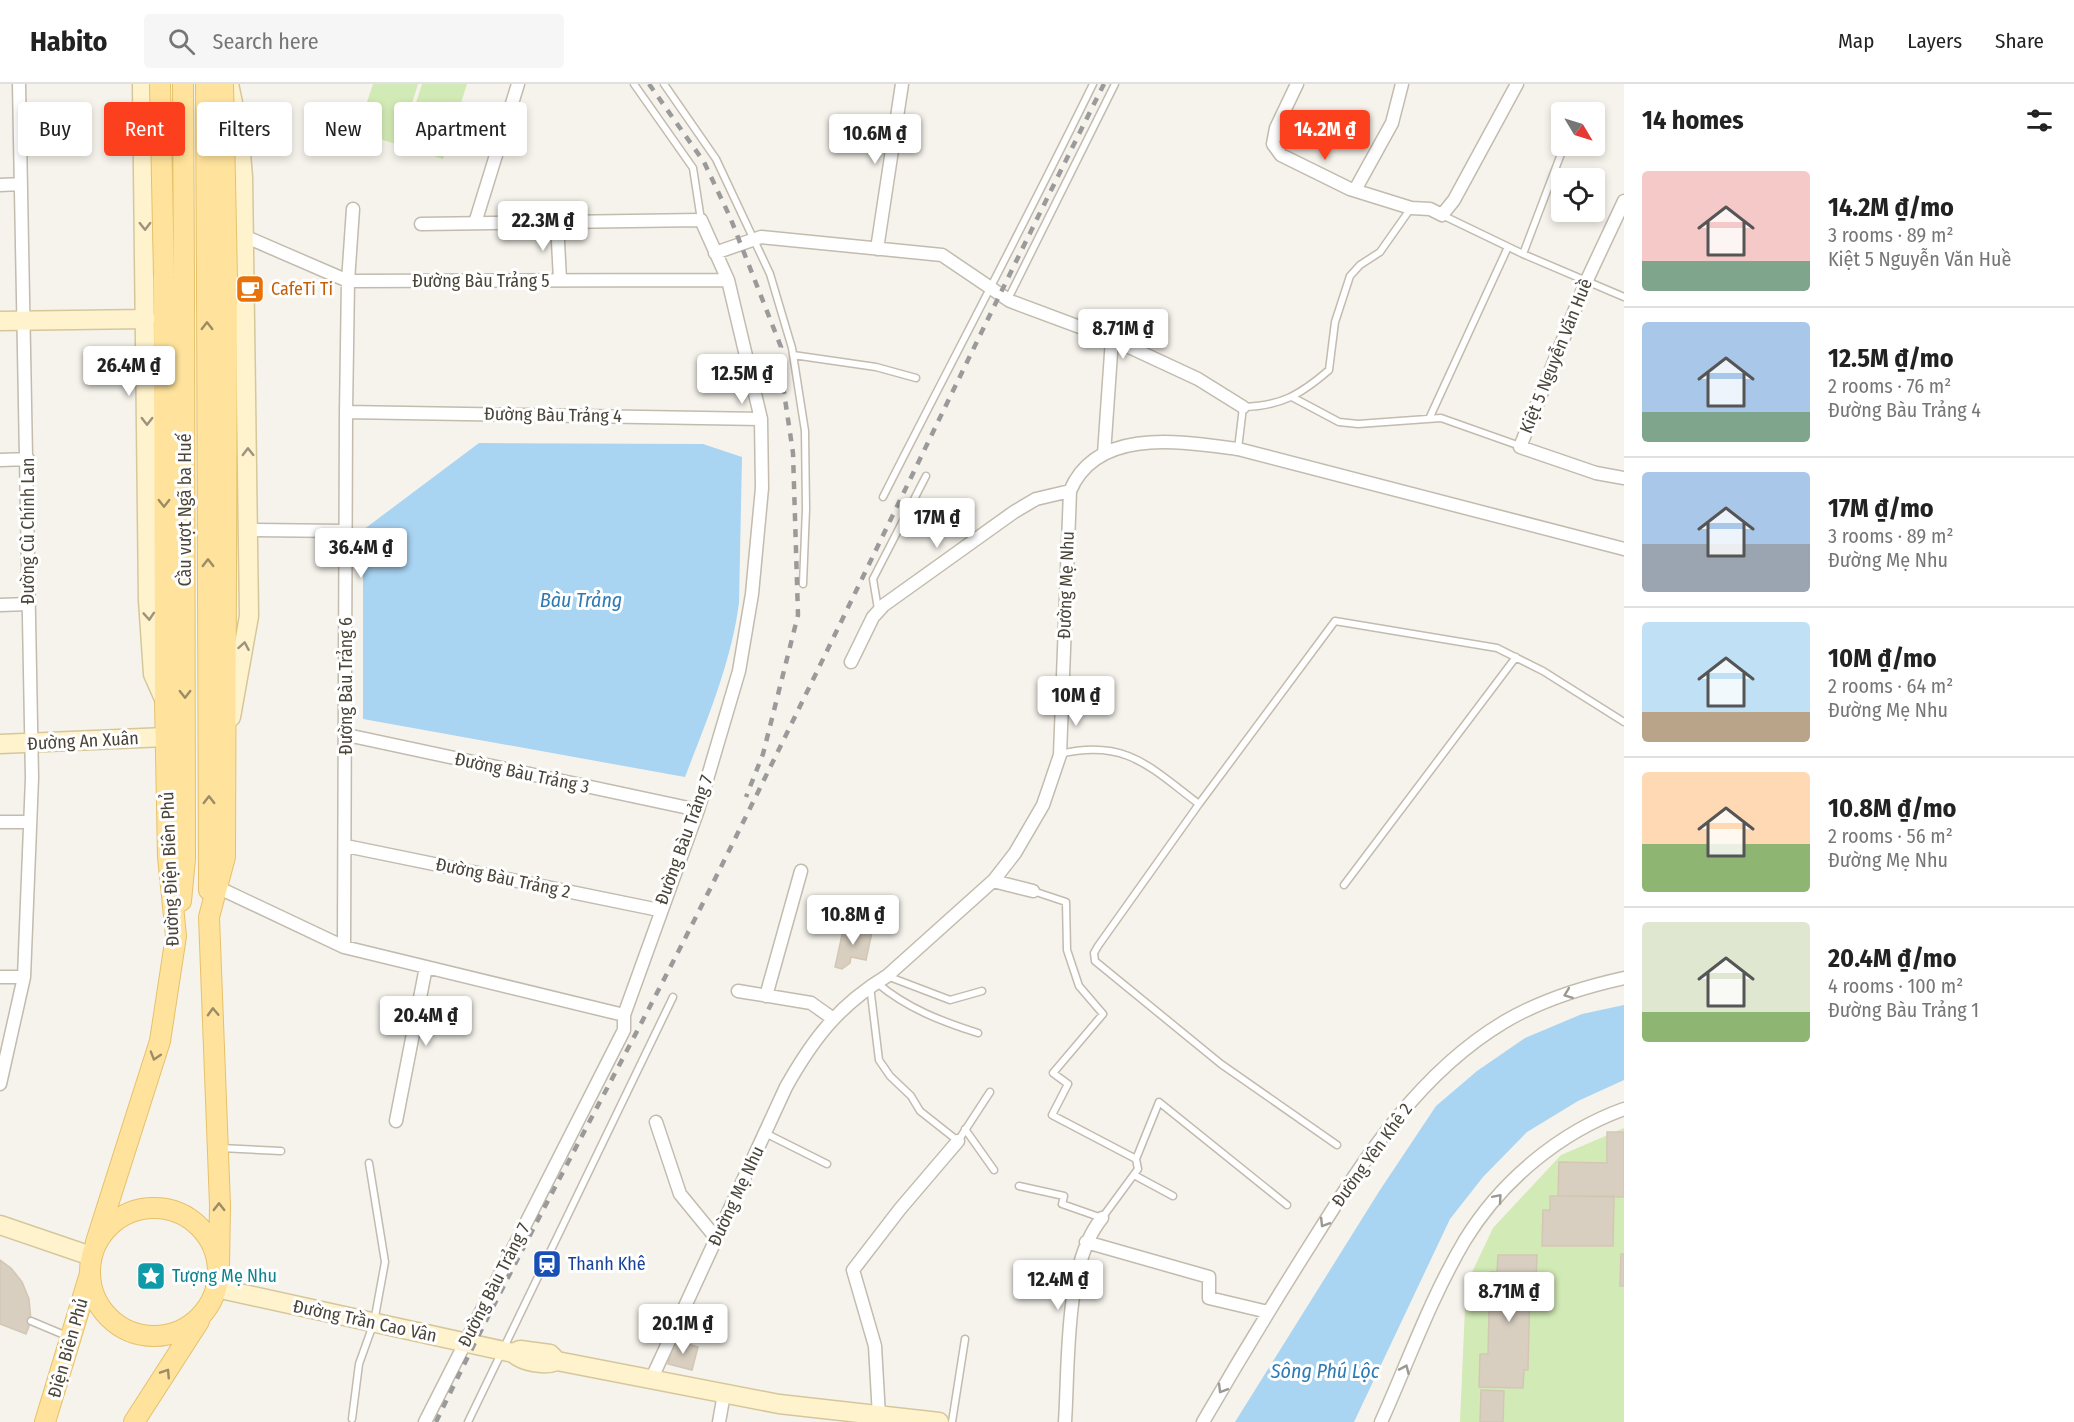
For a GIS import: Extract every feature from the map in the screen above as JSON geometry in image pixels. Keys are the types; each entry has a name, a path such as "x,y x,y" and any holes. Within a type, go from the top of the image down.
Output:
{"main road":[{"name":"Cầu vượt Ngã ba Huế","path":"160,84 164,276 165,700"},
{"name":"Cầu vượt Ngã ba Huế","path":"176,936 185,859 183,84"},
{"name":"Cầu vượt Ngã ba Huế","path":"206,84 209,917"},
{"path":"223,84 227,279 226,745"},
{"name":"Đường Điện Biên Phủ","path":"92,1257 160,1041 176,936 168,857 165,700"},
{"name":"Đường Điện Biên Phủ","path":"219,1266 209,917 225,857 226,745"},
{"path":"134,1422 208,1306 216,1288 219,1266 214,1246 202,1228 186,1215 166,1208 146,1207 126,1214 109,1225 92,1257 93,1294 103,1312 118,1326 137,1334 157,1336 177,1332 195,1322 208,1306"},
{"name":"Điện Biên Phủ","path":"45,1422 71,1338 92,1257"}],"street":[{"name":"Đường Cù Chính Lan","path":"0,1084 2,1066 24,977 30,822 28,459 19,84"},
{"path":"142,84 143,102"},
{"path":"229,84 233,102"},
{"path":"241,102 243,84"},
{"path":"475,223 518,84"},
{"path":"1298,84 1276,128 1273,144 1281,155 1355,190 1411,208 1430,209 1442,215 1454,200 1517,84"},
{"path":"1355,190 1392,123 1402,84"},
{"path":"877,249 903,85"},
{"path":"144,156 148,600 153,674 165,700"},
{"path":"226,745 249,616 241,156"},
{"path":"145,179 153,192 191,204 219,200 236,190 243,177"},
{"path":"0,185 21,184"},
{"name":"Kiệt 5 Nguyễn Văn Huề","path":"1624,201 1586,282 1520,447 1596,473 1624,478"},
{"name":"Đường Bàu Trảng 6","path":"344,947 347,735 346,412 348,281 353,209"},
{"path":"421,224 700,220"},
{"name":"Đường Bàu Trảng 7","path":"425,1422 624,1030 624,1015 659,910 698,810 739,671 752,594 762,488 760,419 728,280 700,220"},
{"path":"557,222 560,280"},
{"name":"Đường Bàu Trảng 5","path":"244,236 348,281 728,280"},
{"path":"715,253 757,238 942,255 1008,299 1112,339 1198,379 1243,407"},
{"path":"0,321 146,319"},
{"path":"1104,454 1112,339"},
{"name":"Đường Bàu Trảng 4","path":"346,412 760,419"},
{"path":"851,663 878,610 1014,512 1036,499 1070,491 1080,471 1104,454 1130,446 1160,442 1238,450 1624,549"},
{"path":"0,460 28,459"},
{"name":"Đường Mẹ Nhu","path":"651,1380 765,1133 807,1050 832,1018 993,882 1015,853 1043,805 1060,755 1070,491"},
{"path":"249,530 345,531"},
{"path":"0,604 28,604"},
{"name":"Đường Bàu Trảng 3","path":"347,735 698,810"},
{"name":"Đường An Xuân","path":"0,744 165,737"},
{"path":"0,822 30,822"},
{"name":"Đường Bàu Trảng 2","path":"346,846 659,910"},
{"path":"766,996 801,871"},
{"path":"993,882 1033,891"},
{"path":"217,887 344,947 624,1015"},
{"path":"396,1121 426,967"},
{"path":"0,976 24,977"},
{"name":"Đường Yên Khê 2","path":"1203,1422 1268,1312 1351,1180 1391,1123 1451,1060 1505,1021 1584,987 1624,978"},
{"path":"738,991 811,1004 832,1018"},
{"path":"1381,1422 1436,1298 1466,1239 1497,1199 1529,1165 1570,1133 1624,1109"},
{"path":"656,1122 680,1194 716,1238"},
{"path":"879,1416 875,1346 853,1270 900,1209 958,1141"},
{"path":"1065,1422 1075,1276 1089,1234 1102,1218"},
{"path":"0,1225 92,1257"},
{"path":"1086,1242 1209,1277 1209,1298 1268,1312"},
{"name":"Đường Trần Cao Vân","path":"216,1288 508,1352 520,1350 550,1354 557,1361 651,1380"},
{"path":"651,1380 816,1415 879,1416 939,1422"},
{"path":"719,1422 724,1394"}],"lane":[{"path":"634,84 693,168 700,220"},
{"path":"664,84 716,159 757,238 794,355 805,431 806,509 803,584"},
{"path":"883,497 989,287 1030,212 1093,84"},
{"path":"1008,299 1115,84"},
{"path":"1522,254 1560,156"},
{"path":"1238,450 1243,407 1268,406 1292,397 1329,370 1335,322 1350,276 1360,265 1380,252 1411,208"},
{"path":"1442,215 1522,254 1624,297"},
{"path":"1429,420 1508,247"},
{"path":"794,355 876,367 916,378"},
{"path":"1292,397 1339,422 1358,424 1442,418 1520,447"},
{"path":"878,610 873,579 926,476"},
{"path":"1337,1145 1221,1064 1095,961 1094,953 1098,946 1199,804 1335,621 1497,648 1624,722"},
{"path":"1344,885 1516,657"},
{"path":"1060,755 1084,748 1113,751 1140,759 1199,804"},
{"path":"1033,891 1066,903 1067,950 1079,986 1103,1014 1053,1073 1068,1084 1052,1115 1136,1159"},
{"path":"878,981 950,1000 982,991"},
{"path":"878,981 896,999 933,1019 978,1033"},
{"path":"878,981 879,1060 890,1077 911,1096 920,1111 958,1141 990,1092"},
{"path":"468,1422 508,1352 673,998"},
{"path":"1019,1186 1064,1196 1062,1204 1102,1218 1138,1169 1136,1159 1159,1102 1287,1205"},
{"path":"965,1129 994,1170"},
{"path":"765,1133 827,1164"},
{"path":"217,1148 281,1151"},
{"path":"352,1419 359,1364 374,1322 384,1262 369,1163"},
{"path":"1134,1175 1173,1196"},
{"path":"31,1322 71,1338"},
{"path":"952,1422 965,1339"}],"green space":[{"path":"373,84 418,84 412,102 394,102 394,143 382,140 382,102 367,102"},
{"path":"422,84 467,84 461,102 416,102"},
{"path":"1624,1128 1624,1422 1460,1422 1466,1285 1493,1228 1561,1155"}],"water":[{"name":"Bàu Trảng","path":"479,443 703,444 742,457 739,603 730,647 717,691 685,777 363,719 363,530"},
{"name":"Sông Phú Lộc","path":"1624,1005 1624,1080 1578,1101 1527,1132 1483,1177 1450,1219 1354,1422 1235,1422 1380,1190 1436,1106 1477,1071 1525,1038 1582,1014"}],"building":[{"path":"844,926 872,932 866,960 851,957 850,963 842,969 835,967"},
{"path":"1607,1132 1624,1132 1624,1197 1558,1196 1559,1162 1607,1163"},
{"path":"1550,1196 1614,1196 1613,1246 1542,1246 1543,1210 1550,1210"},
{"path":"1621,1254 1624,1254 1624,1286 1620,1286"},
{"path":"1498,1255 1537,1255 1536,1282 1530,1282 1528,1370 1524,1370 1523,1388 1479,1387 1480,1354 1488,1354 1490,1272 1497,1272"},
{"path":"0,1260 11,1268 22,1282 29,1299 31,1321 26,1334 0,1324"},
{"path":"674,1340 698,1347 692,1370 668,1364"},
{"path":"1481,1390 1504,1391 1503,1422 1480,1422"}],"railway":[{"path":"649,84 704,162 730,217 781,347 778,352 793,453 798,615 763,754 746,797"},
{"path":"436,1422 503,1287 711,887 1104,84"}],"place":[{"name":"CafeTi Ti","path":"250,289"},
{"name":"Thanh Khê","path":"547,1264"},
{"name":"Tượng Mẹ Nhu","path":"151,1276"}]}
